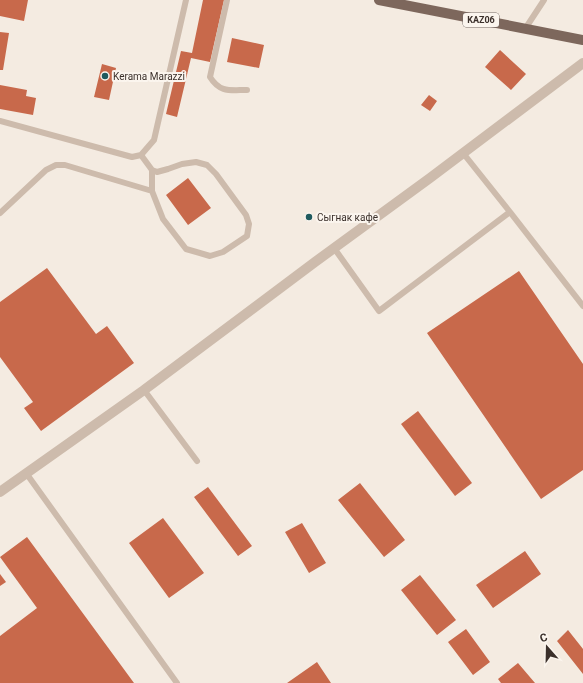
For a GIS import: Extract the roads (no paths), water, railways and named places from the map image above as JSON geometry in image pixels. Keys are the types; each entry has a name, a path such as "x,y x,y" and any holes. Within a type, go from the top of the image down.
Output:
{"main road":[{"name":"KАZ06","path":"379,0 583,40"}],"street":[{"path":"0,492 144,390 583,63"}],"lane":[{"path":"0,121 132,157 141,154 154,140 186,0"},
{"path":"227,0 210,77 213,83 223,90 247,90"},
{"path":"525,29 544,0"},
{"path":"463,153 583,306"},
{"path":"141,154 152,170 152,192 163,220 186,249 210,256 223,252 247,236 249,224 246,215 216,174 206,164 196,162 182,164 157,172 152,170"},
{"path":"0,213 46,170 56,165 65,165 152,192"},
{"path":"334,248 379,311 510,212"},
{"path":"144,390 197,461"},
{"path":"26,473 177,683"}],"place":[{"name":"Kerama Marazzi","path":"105,76"},
{"name":"Сыгнак кафе","path":"309,217"}]}
